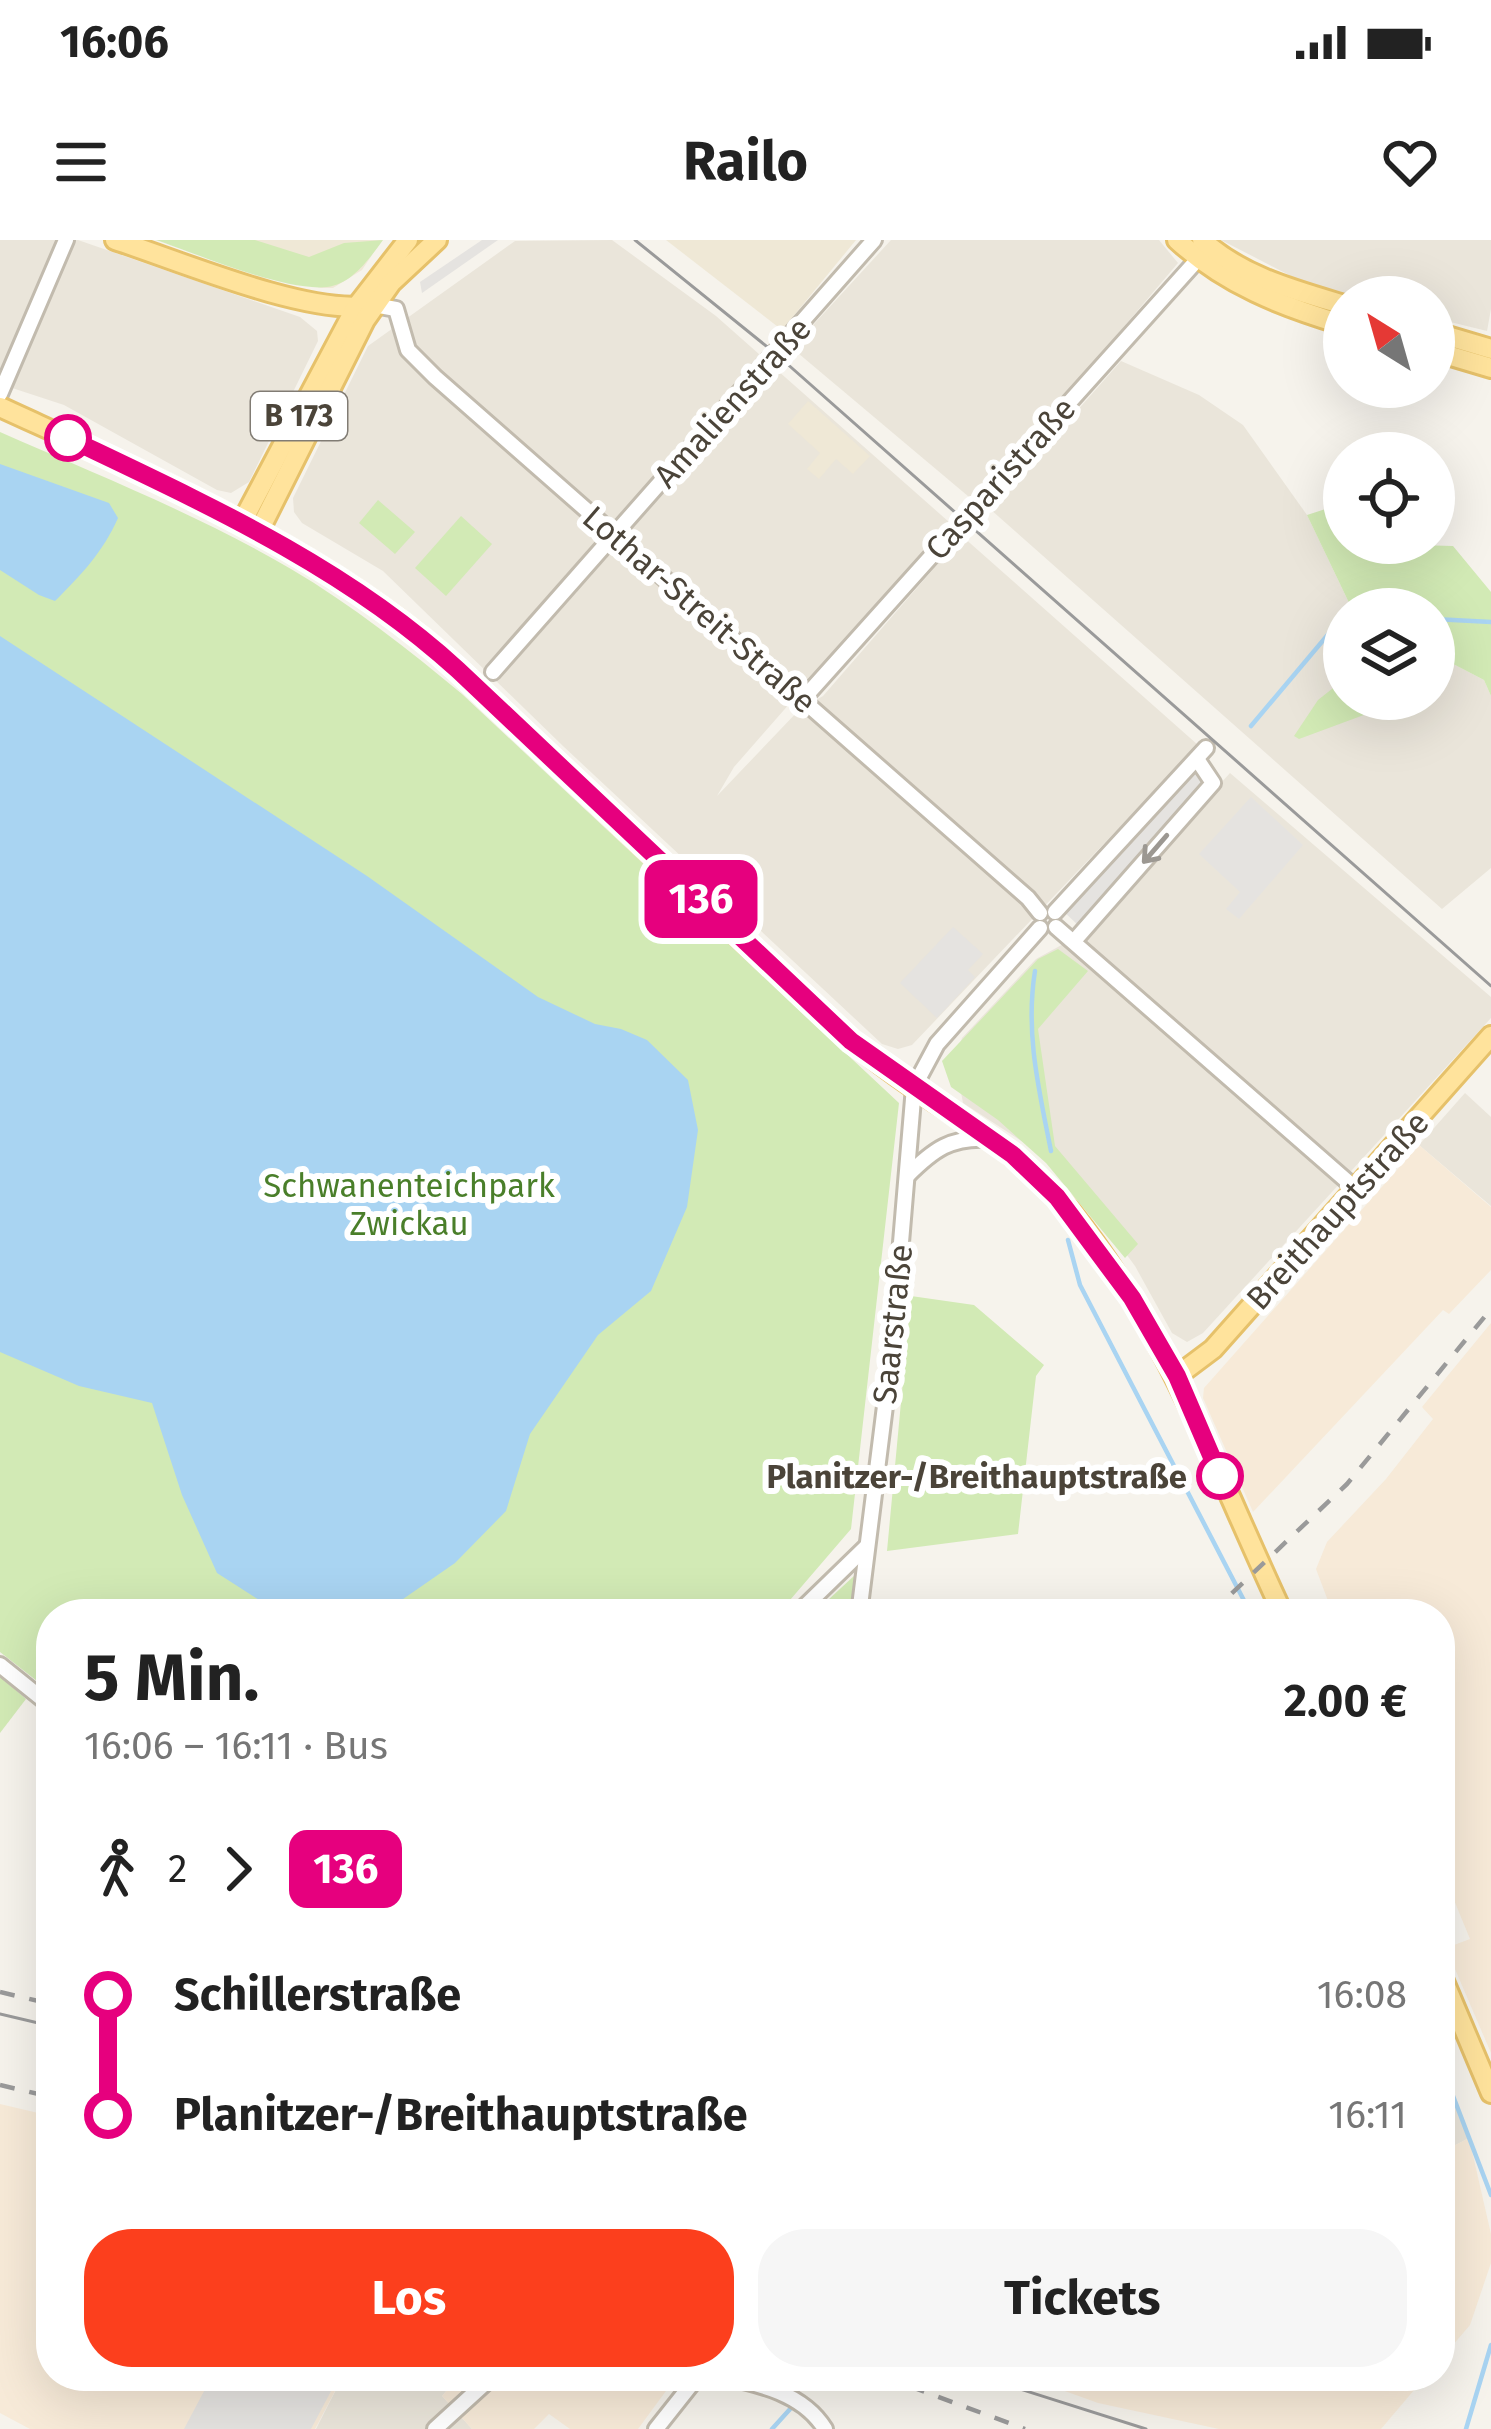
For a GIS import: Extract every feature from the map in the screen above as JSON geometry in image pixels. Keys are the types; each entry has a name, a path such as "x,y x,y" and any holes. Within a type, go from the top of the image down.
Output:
{"main road":[{"path":"115,240 296,298 365,306"},
{"name":"B 173","path":"249,529 365,306 408,240"},
{"name":"B 173","path":"365,306 437,240"},
{"path":"1177,240 1286,288 1323,299"},
{"path":"1200,250 1241,287 1323,318"},
{"path":"1455,338 1491,349"},
{"path":"1455,357 1491,368"},
{"path":"0,407 292,551 368,597 415,632 851,1041 991,1139 1042,1181 1086,1232 1132,1298 1177,1376 1276,1599"},
{"name":"Breithauptstraße","path":"1177,1376 1213,1349 1491,1036"},
{"path":"1455,2007 1491,2092"}],"street":[{"path":"0,394 66,240"},
{"name":"Amalienstraße","path":"493,672 874,240"},
{"name":"Casparistraße","path":"804,698 1200,250"},
{"name":"Lothar-Streit-Straße","path":"365,306 396,309 413,357 1356,1189"},
{"name":"Saarstraße","path":"861,1599 892,1350 914,1087 937,1044 1201,753 1213,783 1075,940"},
{"path":"907,1176 932,1151 950,1141 991,1139"},
{"path":"812,1599 867,1546"},
{"path":"0,1665 36,1694"},
{"path":"435,2429 477,2391"},
{"path":"656,2429 686,2391"},
{"path":"779,2391 803,2404 825,2429"}],"shaded area":[{"path":"0,240 78,240 300,317 317,331 318,341 249,482 231,493 217,490 64,405 0,384"},
{"path":"174,240 382,240 362,270 333,288 321,288"},
{"path":"482,240 498,240 422,293 420,282"},
{"path":"612,240 716,316 949,522 734,767 717,796 800,709 823,696 962,536 1198,745 912,1045 898,1049 882,1044 383,571 302,523 294,512 293,498 368,346 515,241"},
{"path":"666,240 856,240 782,330"},
{"path":"891,240 1159,240 1178,263 975,502 792,348"},
{"path":"1221,240 1491,240 1487,331 1455,323 1455,276 1323,276 1323,287 1297,279"},
{"path":"1121,361 1199,395 1243,425 1307,515 1323,548 1323,564 1330,564 1342,588 1323,588 1323,720 1455,720 1455,665 1484,680 1491,696 1491,868 1442,909 990,509"},
{"path":"808,401 870,456 853,474 836,459 819,479 807,469 820,453 788,424"},
{"path":"1190,760 1205,787 1080,927 1057,905"},
{"path":"1230,773 1491,997 1491,1018 1203,1333 1187,1342 1172,1333 1135,1266 1084,1197 1037,1151 963,1103 955,1060 962,1038 1036,959 1087,931"},
{"path":"1251,797 1303,845 1239,919 1226,909 1240,892 1199,854"},
{"path":"953,927 983,954 968,970 975,977 937,1018 900,983"},
{"path":"1465,1093 1491,1117 1491,1206 1419,1145"},
{"path":"1419,1145 1491,1207 1491,1270 1449,1314 1443,1310 1253,1512 1203,1398 1204,1388"},
{"path":"1491,1323 1491,2053 1455,1969 1455,1945 1470,1939 1455,1902 1455,1599 1327,1599 1316,1569 1327,1542 1433,1419 1422,1407"},
{"path":"0,2104 36,2112 36,2391 335,2391 315,2429 30,2429 0,2413"},
{"path":"1455,2105 1469,2138 1455,2145"},
{"path":"1469,2138 1491,2234 1491,2263 1470,2325 1455,2342 1455,2145"},
{"path":"204,2391 331,2391 311,2429 184,2429"},
{"path":"335,2391 446,2391 442,2396 472,2429 316,2429"},
{"path":"446,2391 666,2391 638,2429 570,2429 549,2414 534,2429 472,2429 442,2396"},
{"path":"1065,2391 1413,2391 1381,2429 1219,2429 1098,2403"}],"green space":[{"path":"156,240 255,240 309,257 344,243 383,240 352,276 336,285 309,287 266,278"},
{"name":"Schwanenteichpark Zwickau","path":"0,432 256,549 379,628 462,694 899,1103 851,1529 791,1599 36,1599 36,1680 0,1652"},
{"path":"378,500 415,532 395,554 359,523"},
{"path":"1323,510 1323,548 1307,515"},
{"path":"461,516 492,544 446,596 415,568"},
{"path":"1455,548 1491,592 1491,696 1484,680 1455,665 1455,588 1342,588 1330,564 1455,564"},
{"path":"1323,696 1323,720 1350,720 1299,739 1294,736"},
{"path":"1058,949 1088,971 1038,1029 1055,1146 1138,1244 1125,1258 1046,1163 951,1087 942,1061 1038,959"},
{"path":"911,1296 974,1305 1044,1365 1036,1376 1018,1534 887,1551"},
{"path":"855,1575 851,1599 829,1599"},
{"path":"0,1676 26,1699 0,1733"}],"water":[{"path":"0,464 109,503 118,518 91,563 55,601 0,570"},
{"path":"0,636 367,876 538,997 595,1024 647,1040 688,1080 698,1130 687,1207 651,1291 598,1335 530,1434 506,1511 455,1563 403,1599 258,1599 217,1573 182,1495 152,1403 79,1386 0,1352"}],"waterway":[{"path":"1455,620 1491,622"},
{"path":"1251,726 1323,640"},
{"path":"1035,971 1033,1039 1051,1151"},
{"path":"1068,1240 1080,1285 1243,1599"},
{"path":"1455,2101 1491,2195"},
{"path":"1466,2429 1491,2345"},
{"path":"772,2429 791,2408"}],"tram line":[{"path":"635,240 776,354 1491,986"},
{"path":"0,2014 36,2022"},
{"path":"1026,2391 1146,2429"}],"railway":[{"path":"1226,1599 1347,1484 1491,1309"},
{"path":"0,1992 36,2000"},
{"path":"0,2085 36,2093"},
{"path":"922,2391 1025,2429"}],"bus line":[{"name":"136","path":"68,438 292,551 395,616 851,1041 1030,1171 1069,1210 1132,1298 1177,1376 1220,1476"}],"place":[{"name":"Planitzer-/Breithauptstraße","path":"1220,1476"}]}
